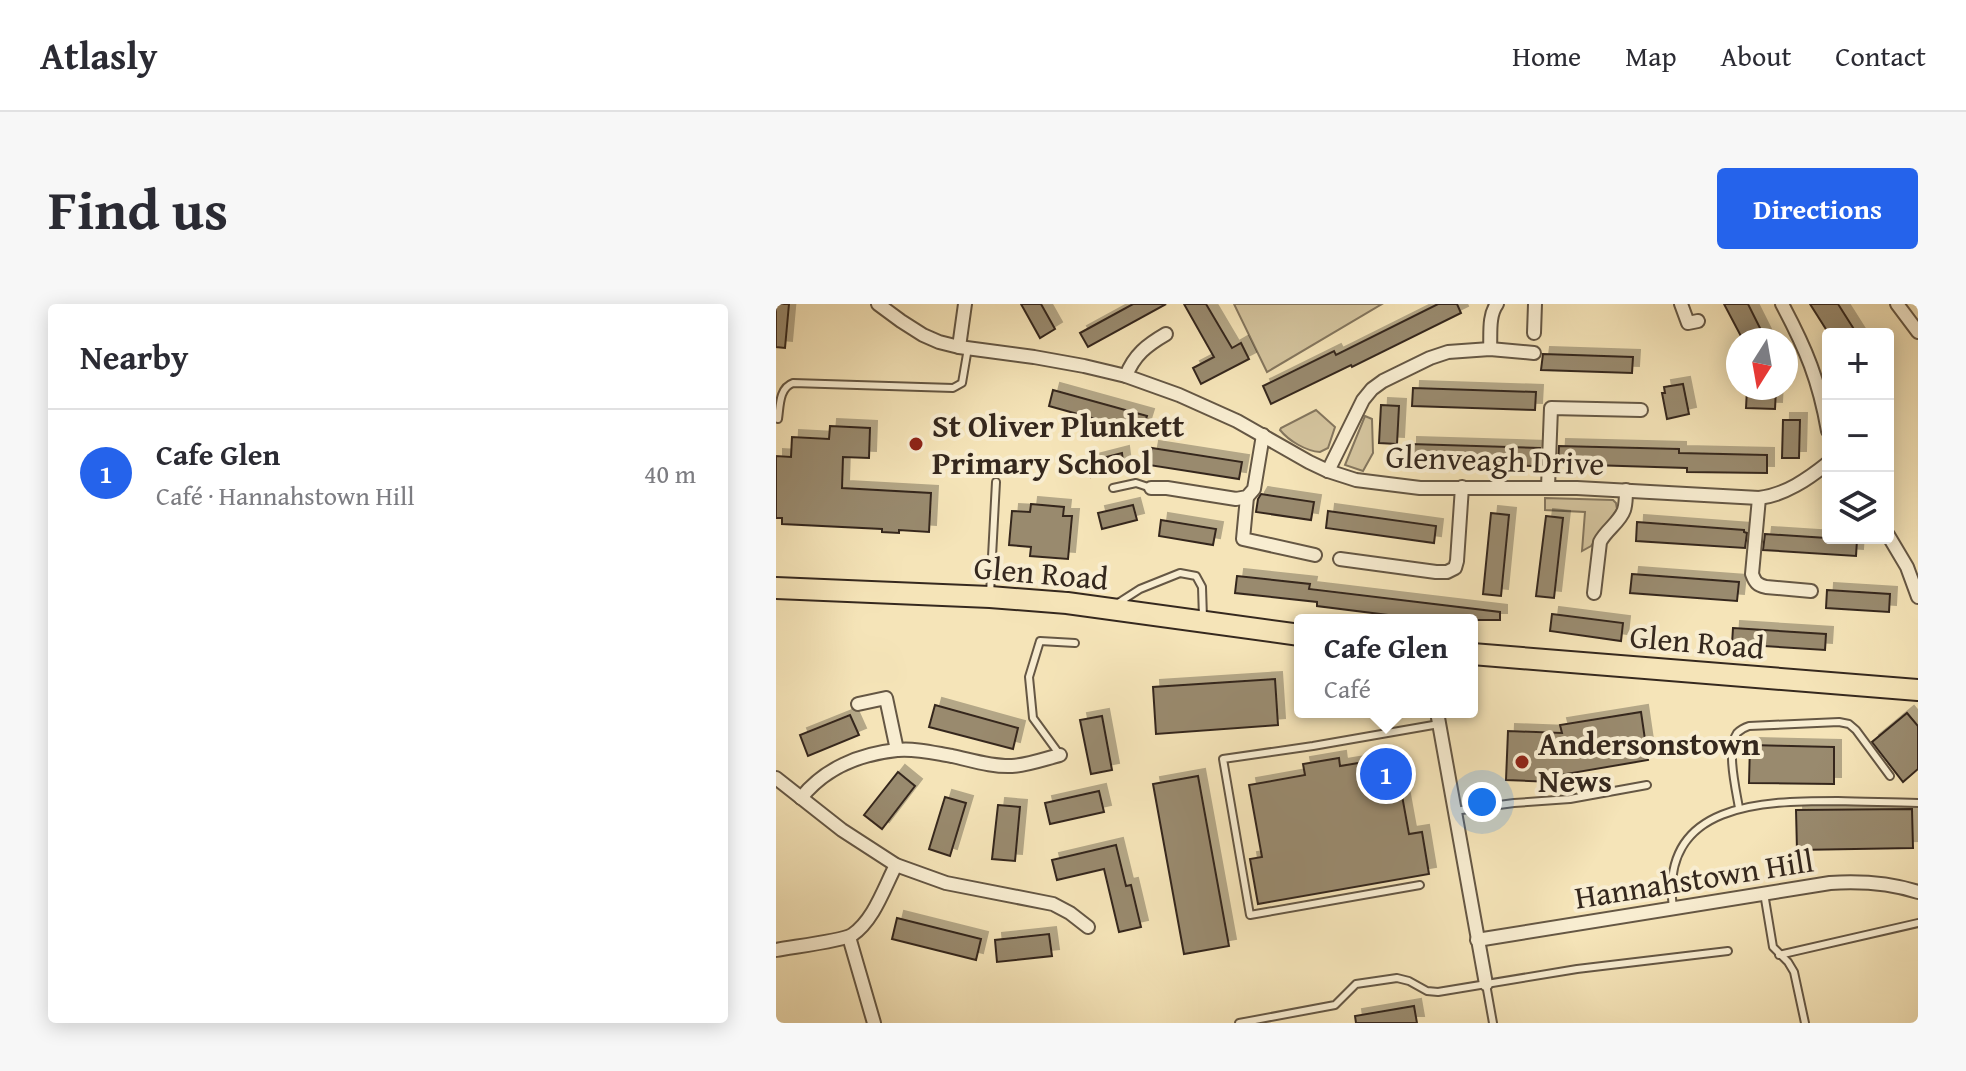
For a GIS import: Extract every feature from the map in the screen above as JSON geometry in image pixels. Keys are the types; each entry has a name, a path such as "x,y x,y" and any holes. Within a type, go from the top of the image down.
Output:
{"main road":[{"name":"Glen Road","path":"776,588 990,597 1109,609 1294,634"},
{"name":"Glen Road","path":"1478,654 1918,690"}],"street":[{"name":"Glenveagh Drive","path":"878,304 923,335 939,342 1041,358 1126,376 1204,405 1328,471 1356,480 1420,488 1548,487 1759,498 1780,493 1822,467"},
{"path":"963,347 965,304"},
{"path":"1490,349 1493,309 1497,304"},
{"path":"1534,333 1535,304"},
{"path":"1681,304 1688,323 1698,321"},
{"path":"1782,304 1809,357 1822,400"},
{"path":"1897,304 1918,332"},
{"path":"1126,376 1140,351 1166,334"},
{"path":"1328,471 1363,400 1383,381 1448,352 1490,349 1534,353"},
{"path":"1548,487 1551,408 1641,410"},
{"path":"1263,435 1254,489 1247,497 1243,539 1315,555"},
{"path":"1340,559 1436,572 1455,568 1462,487"},
{"path":"1151,488 1236,499 1247,497"},
{"path":"1594,593 1600,542 1625,508 1626,490"},
{"path":"1759,498 1752,574 1754,581 1759,586 1811,591"},
{"path":"1893,544 1907,567 1918,597"},
{"path":"858,704 886,698 897,750"},
{"path":"1438,718 1486,984"},
{"path":"801,798 823,776 839,766 865,756 897,750 917,750 1010,766 1060,755"},
{"path":"776,778 842,830 896,865 946,883 1053,904 1088,927"},
{"path":"776,950 849,937 864,924 896,865"},
{"name":"Hannahstown Hill","path":"1477,940 1847,882 1893,885 1918,892"},
{"path":"849,937 874,1023"}],"lane":[{"path":"778,419 782,393 788,384 793,383 953,388 962,383 963,347"},
{"path":"990,597 996,482"},
{"path":"1113,488 1136,483 1151,488"},
{"path":"1109,609 1140,589 1180,573 1196,576 1202,587 1204,622"},
{"path":"1060,755 1033,718 1029,677 1040,641 1075,643"},
{"path":"1420,885 1250,915 1223,759 1438,718"},
{"path":"1739,808 1733,742 1736,735 1749,726 1849,724 1890,776"},
{"path":"1454,811 1570,799 1647,785"},
{"path":"1673,908 1671,882 1684,844 1708,822 1739,808 1790,801 1918,803"},
{"path":"1764,893 1773,947 1794,972 1805,1023"},
{"path":"1779,955 1918,923"},
{"path":"1239,1023 1335,1005 1356,984 1397,978 1427,991 1438,992 1577,969 1728,951"},
{"path":"1486,984 1493,1023"}],"shaded area":[{"path":"1234,304 1382,304 1267,372"},
{"path":"1316,410 1335,427 1328,448 1320,452 1298,445 1280,430"},
{"path":"1365,416 1372,419 1373,453 1363,471 1345,465"},
{"path":"1545,498 1613,500 1617,509 1591,546 1582,551 1585,512 1545,510"}],"building":[{"path":"776,304 789,304 785,348 776,347"},
{"path":"1021,304 1041,304 1055,329 1040,338"},
{"path":"1133,304 1166,304 1088,347 1080,333"},
{"path":"1184,304 1206,304 1232,348 1241,343 1249,359 1201,384 1193,368 1214,357"},
{"path":"1438,304 1457,304 1461,313 1271,404 1263,386 1334,351 1336,355"},
{"path":"1724,304 1748,304 1760,328 1737,328"},
{"path":"1810,304 1838,304 1853,328 1825,328"},
{"path":"1543,354 1633,357 1632,373 1541,370"},
{"path":"1683,384 1689,414 1667,419 1662,393 1665,393 1664,387"},
{"path":"1413,388 1536,392 1535,410 1412,406"},
{"path":"1053,390 1147,416 1142,432 1049,406"},
{"path":"1746,400 1775,400 1775,409 1746,408"},
{"path":"1381,405 1399,406 1397,444 1379,443"},
{"path":"1783,420 1800,420 1799,458 1782,458"},
{"path":"830,426 870,428 869,458 843,457 842,488 931,493 929,532 899,530 899,533 882,532 882,529 782,524 782,518 776,518 776,456 791,457 792,437 829,439"},
{"path":"1410,444 1540,448 1540,463 1533,463 1533,466 1410,462"},
{"path":"1559,446 1767,455 1767,473 1687,472 1687,468 1558,464"},
{"path":"1152,448 1242,462 1239,479 1149,465"},
{"path":"1122,453 1124,469 1091,477 1087,462"},
{"path":"1261,494 1314,502 1311,520 1256,512"},
{"path":"1031,504 1064,507 1063,516 1072,516 1068,559 1030,556 1031,547 1009,545 1012,511 1030,512"},
{"path":"1133,505 1137,520 1102,529 1098,513"},
{"path":"1328,511 1436,526 1434,543 1326,528"},
{"path":"1491,513 1509,515 1501,596 1483,594"},
{"path":"1546,516 1563,518 1554,598 1536,596"},
{"path":"1161,520 1216,529 1213,545 1159,536"},
{"path":"1637,522 1744,530 1747,533 1745,548 1636,541"},
{"path":"1765,534 1822,538 1822,544 1857,544 1856,556 1763,550"},
{"path":"1632,574 1739,582 1737,601 1630,593"},
{"path":"1237,576 1310,584 1309,589 1500,612 1500,620 1478,620 1478,614 1380,614 1317,606 1317,602 1235,593"},
{"path":"1827,590 1890,594 1889,612 1826,608"},
{"path":"1552,614 1623,623 1621,641 1550,631"},
{"path":"1733,628 1826,634 1825,650 1732,644"},
{"path":"1275,679 1278,725 1156,734 1153,687"},
{"path":"935,705 1018,728 1013,749 929,727"},
{"path":"1641,712 1648,760 1554,776 1553,782 1506,780 1508,731 1562,733 1560,725"},
{"path":"1907,713 1918,726 1918,769 1903,782 1872,742"},
{"path":"850,715 859,735 808,756 800,735"},
{"path":"1102,716 1112,770 1091,774 1080,720"},
{"path":"1750,745 1834,747 1834,784 1749,783"},
{"path":"1395,757 1409,834 1422,832 1429,874 1258,904 1250,859 1262,857 1249,785 1305,775 1303,764 1339,758 1340,766"},
{"path":"898,772 915,786 882,829 864,815"},
{"path":"1198,776 1229,946 1184,954 1153,784"},
{"path":"1099,791 1104,812 1050,824 1045,803"},
{"path":"945,797 966,803 950,856 929,849"},
{"path":"998,805 1020,807 1015,861 992,859"},
{"path":"1912,809 1913,848 1797,850 1796,810"},
{"path":"1116,845 1126,886 1131,885 1141,927 1119,932 1104,869 1057,880 1052,860"},
{"path":"897,918 981,939 976,960 892,939"},
{"path":"1049,934 1052,956 997,962 995,940"},
{"path":"1414,1006 1417,1023 1356,1023 1355,1016"}],"place":[{"name":"St Oliver Plunkett Primary School","path":"916,444"},
{"name":"Andersonstown News","path":"1522,762"},
{"name":"Cafe Glen","path":"1386,774"}]}
